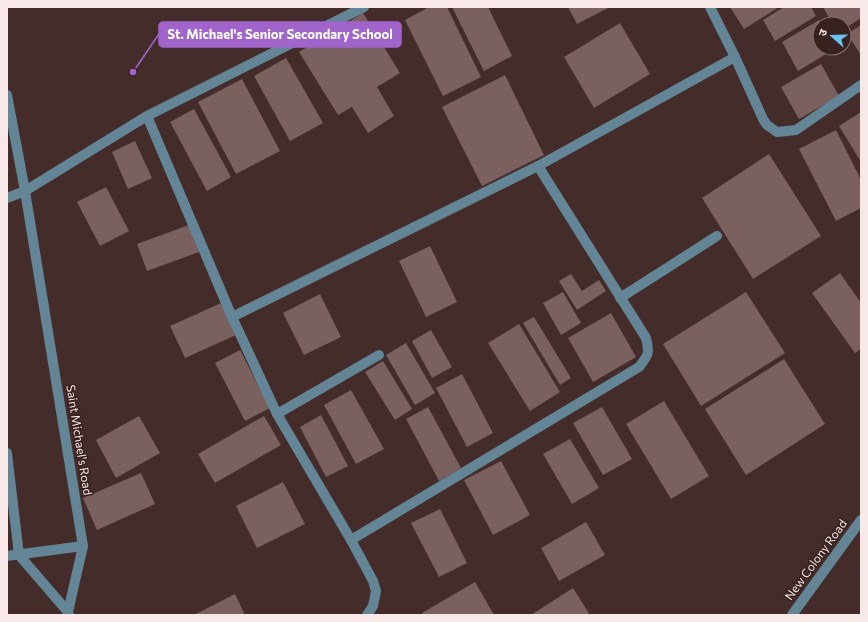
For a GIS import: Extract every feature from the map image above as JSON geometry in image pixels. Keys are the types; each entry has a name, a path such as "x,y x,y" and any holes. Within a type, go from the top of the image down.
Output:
{"street":[{"path":"7,198 25,190 147,116 364,7"},
{"path":"710,7 735,57 763,119 767,125 777,132 796,130 861,85"},
{"path":"232,317 538,166 735,57"},
{"name":"Saint Michael's Road","path":"7,95 25,190 83,546 68,614"},
{"path":"147,116 232,317 277,414 351,540 372,581 376,591 373,606 367,615"},
{"path":"351,540 639,367 646,359 649,350 646,338 538,166"},
{"path":"620,298 717,236"},
{"path":"277,414 380,355"},
{"path":"7,453 19,555"},
{"name":"New Colony Road","path":"792,615 861,520"},
{"path":"7,556 83,546"},
{"name":"Saint Michael's Road","path":"19,555 68,614"}],"building":[{"path":"429,7 447,7 481,77 443,96 405,20"},
{"path":"452,7 488,7 512,56 484,71"},
{"path":"568,7 610,7 577,24"},
{"path":"730,7 779,7 744,29"},
{"path":"784,7 811,7 816,16 812,16 812,18 775,41 763,20"},
{"path":"823,7 861,7 861,18 852,24 852,16 828,16"},
{"path":"363,13 400,73 377,87 394,116 368,133 352,107 338,115 299,52"},
{"path":"620,23 650,74 594,108 564,57"},
{"path":"812,24 812,56 823,56 798,71 782,42"},
{"path":"861,25 861,55 852,42 852,31"},
{"path":"286,58 323,123 290,141 254,76"},
{"path":"821,64 839,96 799,119 781,87"},
{"path":"505,75 544,155 482,186 442,107"},
{"path":"242,79 280,151 236,174 198,102"},
{"path":"194,109 231,177 207,191 170,122"},
{"path":"861,112 861,162 839,126"},
{"path":"836,130 861,180 861,208 836,221 799,149"},
{"path":"135,141 152,178 128,189 112,152"},
{"path":"769,154 821,236 753,279 702,198"},
{"path":"106,187 129,231 100,246 77,202"},
{"path":"189,225 199,252 147,271 137,244"},
{"path":"430,246 457,302 426,317 399,261"},
{"path":"840,273 861,303 861,349 855,353 812,293"},
{"path":"571,274 582,291 599,280 606,291 577,310 559,281"},
{"path":"563,292 581,323 561,335 543,303"},
{"path":"746,292 785,353 701,406 663,344"},
{"path":"320,294 341,337 304,355 283,313"},
{"path":"221,303 236,335 185,358 170,326"},
{"path":"611,313 636,357 593,382 568,338"},
{"path":"534,317 571,378 560,385 523,323"},
{"path":"519,324 560,392 530,411 488,343"},
{"path":"431,330 452,367 432,378 412,341"},
{"path":"406,343 435,393 415,405 386,355"},
{"path":"240,350 270,408 245,421 215,363"},
{"path":"784,359 825,424 746,475 705,409"},
{"path":"383,361 412,409 395,420 365,372"},
{"path":"462,374 493,433 467,447 436,388"},
{"path":"351,390 384,449 356,464 324,405"},
{"path":"664,401 709,476 671,499 626,424"},
{"path":"428,407 461,468 439,481 406,419"},
{"path":"602,407 632,459 603,475 573,423"},
{"path":"321,415 348,466 326,477 300,427"},
{"path":"139,416 160,453 116,478 96,440"},
{"path":"264,416 281,445 215,483 198,454"},
{"path":"570,439 599,488 572,504 543,454"},
{"path":"501,461 530,515 493,535 464,480"},
{"path":"141,473 155,504 97,530 83,498"},
{"path":"283,482 305,524 257,548 236,506"},
{"path":"440,509 467,563 439,577 411,523"},
{"path":"586,522 605,555 559,581 541,548"},
{"path":"475,582 494,615 423,615 422,613"},
{"path":"573,588 590,615 531,615"},
{"path":"235,594 245,615 194,615"}],"place":[{"name":"St. Michael's Senior Secondary School","path":"133,72"}]}
